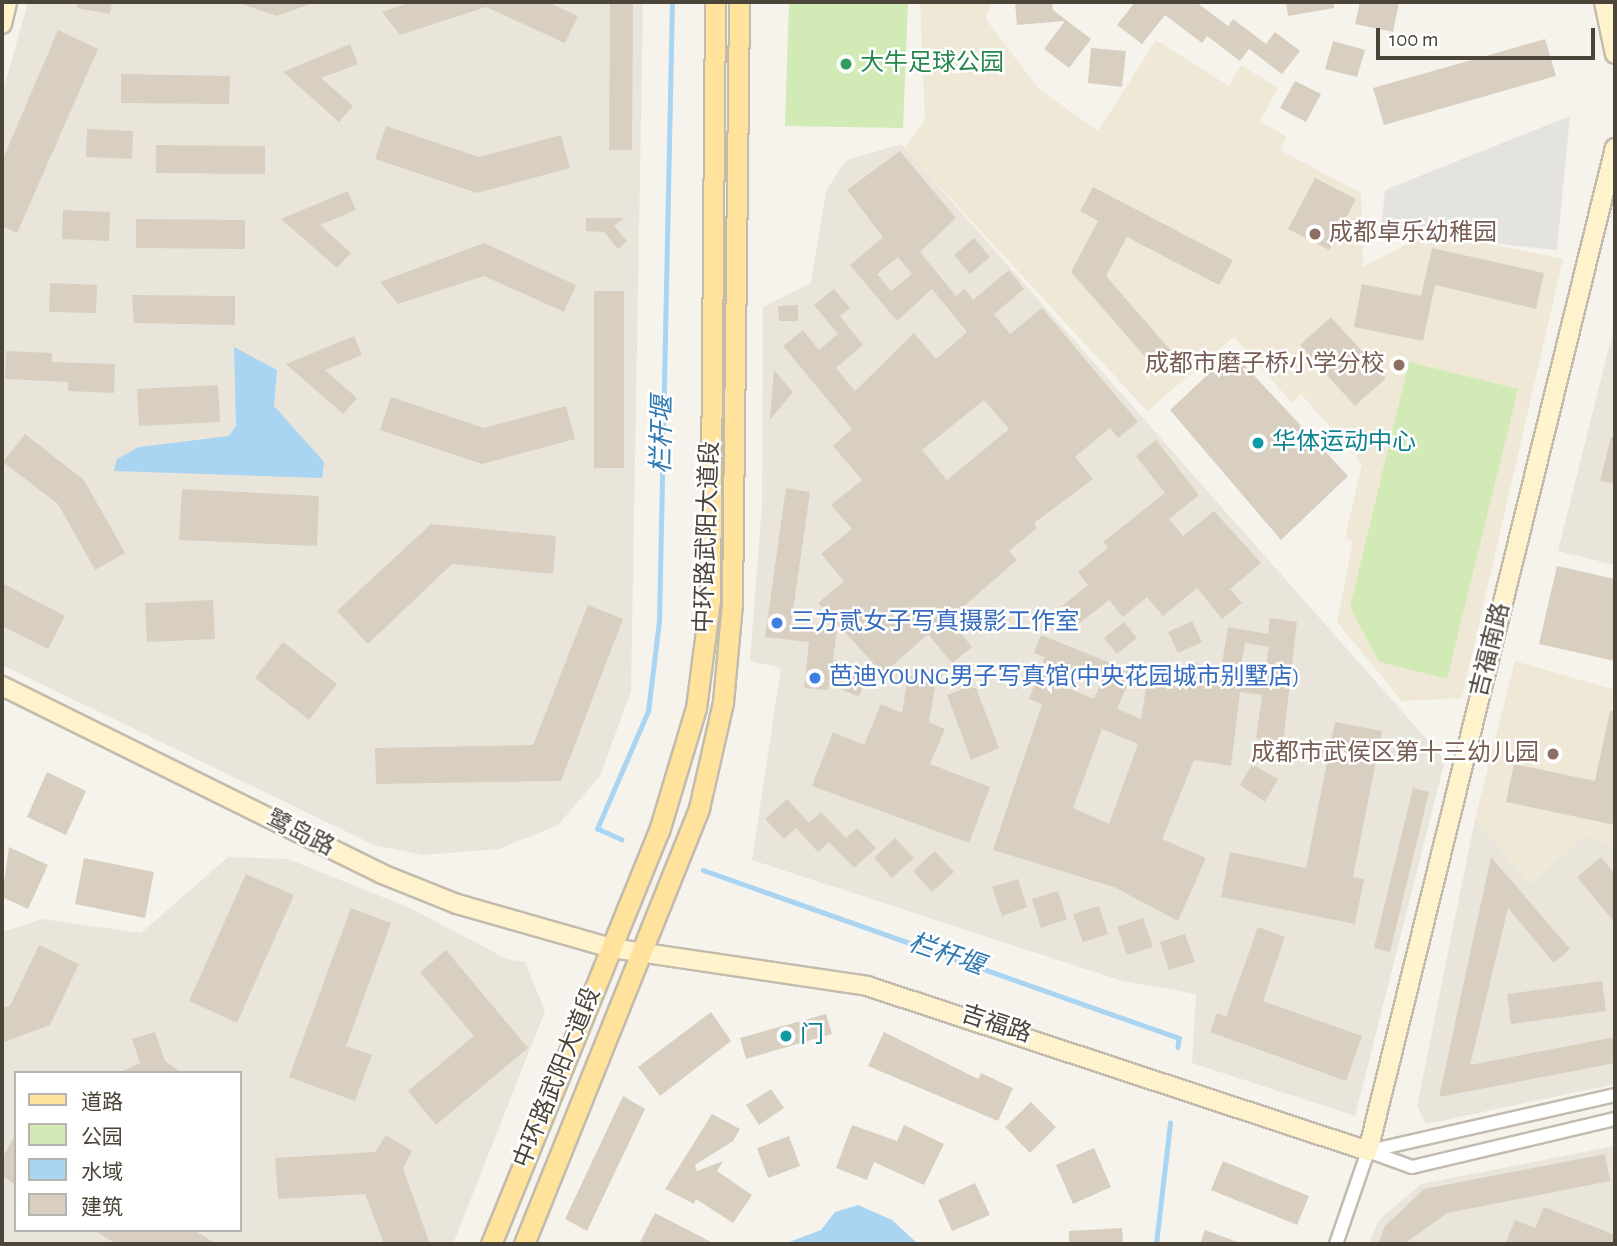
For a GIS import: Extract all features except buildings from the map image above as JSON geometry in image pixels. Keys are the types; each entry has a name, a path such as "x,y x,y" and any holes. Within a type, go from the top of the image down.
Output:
{"main road":[{"name":"中环路武阳大道段","path":"492,1244 677,779 696,708 710,600 715,2"},
{"name":"中环路武阳大道段","path":"524,1244 699,808 723,702 732,604 739,2"}],"street":[{"path":"2,24 7,2"},
{"path":"1604,2 1615,54"},
{"name":"吉福南路","path":"1368,1151 1615,148"},
{"name":"鹭岛路","path":"2,686 382,874 457,904 611,948"},
{"name":"吉福路","path":"611,948 916,999 1368,1151"},
{"path":"1368,1151 1615,1095"},
{"path":"1368,1151 1412,1167 1615,1118"},
{"path":"1336,1244 1368,1151"}],"shaded area":[{"path":"28,2 643,2 631,691 600,776 558,825 499,849 423,855 374,845 2,665 2,95"},
{"name":"成都市磨子桥小学分校","path":"920,2 993,2 985,18 1039,89 1098,131 1156,40 1229,86 1241,65 1278,88 1260,121 1287,137 1280,150 1361,193 1363,267 1431,232 1563,259 1462,698 1402,701 1337,622 1353,541 1345,538 1362,464 1301,394 1292,403 1234,337 1147,411 904,148 925,120"},
{"path":"1570,116 1557,250 1381,232 1385,190"},
{"path":"901,144 1445,760 1355,1116 1192,1063 1196,994 1122,981 752,860 781,668 750,661 762,505 763,307 811,283 826,191 839,170 848,160"},
{"path":"1615,324 1615,565 1558,551"},
{"name":"成都市武侯区第十三幼儿园","path":"1515,661 1615,690 1615,845 1583,836 1530,884 1475,819"},
{"path":"1475,819 1530,884 1583,836 1615,845 1615,1084 1426,1124 1417,1106"},
{"path":"228,857 288,859 410,908 507,959 525,962 545,1011 453,1244 2,1244 2,932 42,919 141,933"},
{"path":"1615,1146 1615,1244 1369,1244 1378,1221 1421,1184"}],"green space":[{"name":"大牛足球公园","path":"789,2 908,2 903,128 785,126"},
{"path":"1409,362 1518,389 1447,679 1379,662 1350,607"}],"water":[{"path":"234,347 277,370 274,406 324,462 322,478 114,471 117,459 139,447 229,436 236,426"},
{"path":"858,1205 892,1220 918,1244 784,1244 821,1230 835,1212"}],"waterway":[{"name":"栏杆堰","path":"622,840 597,829 648,711 659,622 672,2"},
{"name":"栏杆堰","path":"703,870 1179,1038 1178,1047"},
{"name":"栏杆堰","path":"1156,1244 1170,1123"}],"place":[{"name":"大牛足球公园","path":"846,64"},
{"name":"成都卓乐幼稚园","path":"1315,234"},
{"name":"成都市磨子桥小学分校","path":"1399,365"},
{"name":"华体运动中心","path":"1258,443"},
{"name":"三方贰女子写真摄影工作室","path":"777,623"},
{"name":"芭迪YOUNG男子写真馆(中央花园城市别墅店)","path":"815,678"},
{"name":"成都市武侯区第十三幼儿园","path":"1553,754"},
{"name":"门","path":"786,1036"}]}
